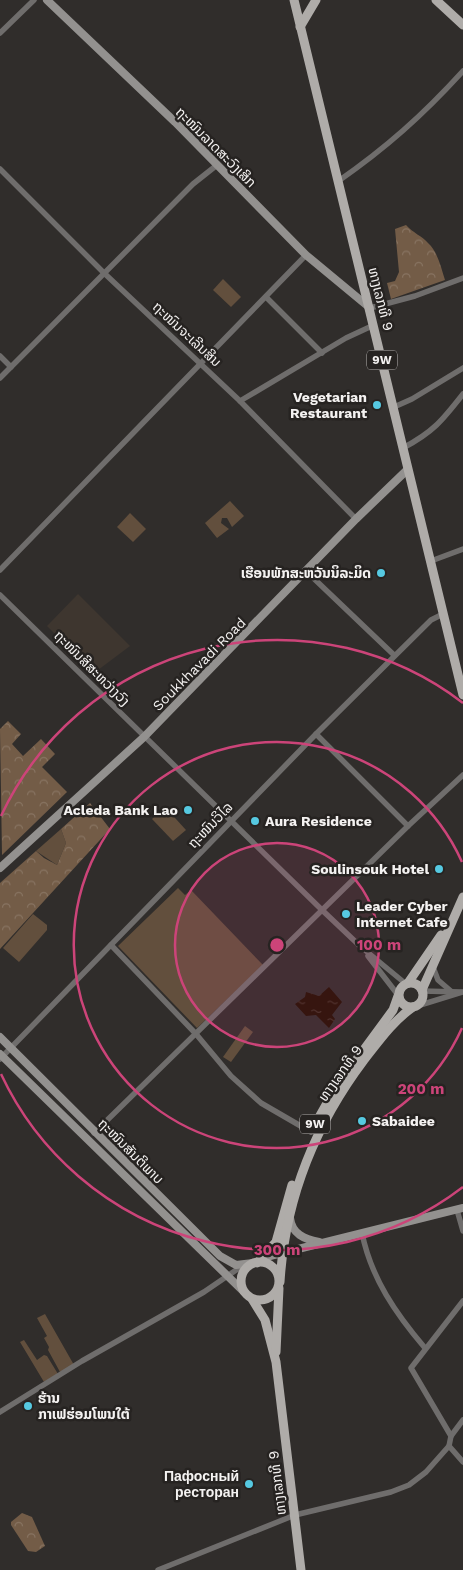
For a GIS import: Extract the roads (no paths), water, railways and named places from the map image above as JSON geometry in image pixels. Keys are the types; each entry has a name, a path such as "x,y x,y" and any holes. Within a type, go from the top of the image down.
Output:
{"main road":[{"name":"9W","path":"294,0 300,27"},
{"path":"300,27 316,0"},
{"path":"436,0 463,25"},
{"name":"ທາງເລກທີ 9","path":"300,27 463,694"},
{"path":"454,917 407,983 400,988 398,996 402,1004 415,1006 422,1000 422,991 432,965 454,917 463,897"},
{"path":"407,983 415,983 422,991"},
{"name":"ທາງເລກທີ 9","path":"301,1570 276,1362 265,1320 248,1295 242,1276 245,1270 276,1242 311,1132 335,1088 393,1010 398,996"},
{"name":"ທາງເລກທີ 9","path":"276,1362 279,1284 294,1189 317,1134 340,1092 390,1027 415,1006"},
{"path":"248,1295 258,1300 268,1299 276,1292 279,1284 277,1272 273,1267 264,1262 257,1261"}],"street":[{"path":"0,33 34,0"},
{"name":"ຖະໜົນລາດສະວົງເສິກ","path":"47,0 217,165 306,255 370,308"},
{"path":"337,182 386,148 429,108 463,71"},
{"path":"0,378 193,184 217,165"},
{"name":"ຖະໜົນຈະເລີນສິນ","path":"0,169 104,273 240,401 356,519"},
{"path":"0,570 306,255"},
{"path":"370,308 415,296 463,278"},
{"path":"266,296 322,353"},
{"path":"240,401 322,353 374,326"},
{"path":"0,356 11,367"},
{"path":"394,407 412,399 463,368"},
{"path":"403,448 426,435 443,420 460,401 463,394"},
{"name":"Soukkhavadi Road","path":"0,868 144,737 307,572 356,519 407,470"},
{"path":"431,561 463,549"},
{"path":"307,572 394,655"},
{"name":"ຖະໜົນສີສະຫວ່າງວົງ","path":"0,595 230,822 360,946"},
{"name":"ຖະໜົນວິໄລ","path":"1,1057 394,655 431,620 443,614"},
{"path":"316,734 408,826"},
{"path":"94,1133 408,826 463,775"},
{"path":"111,945 196,1034 231,1076 261,1103 311,1132"},
{"path":"360,946 407,983"},
{"path":"360,946 398,996"},
{"path":"432,965 434,975 452,992"},
{"path":"422,991 463,992"},
{"path":"415,1006 463,992"},
{"name":"ຖະໜົນສັນຕິພາບ","path":"0,1037 94,1133 220,1256 229,1262 242,1266"},
{"name":"ຖະໜົນສັນຕິພາບ","path":"1,1057 248,1295"},
{"path":"0,1412 82,1361 204,1292 242,1266 283,1252 460,1209 463,1232"},
{"path":"290,1217 291,1225 297,1233 309,1240 320,1243"},
{"path":"362,1233 366,1253 376,1279 406,1325 426,1348"},
{"path":"451,1436 410,1368 463,1301"},
{"path":"158,1570 295,1515 391,1492 409,1485 426,1472 450,1446 451,1436 463,1420"},
{"path":"450,1446 463,1462"}],"water":[{"path":"329,987 342,1002 332,1015 335,1019 329,1028 316,1015 306,1016 295,1004 305,997 306,992 319,996"}],"place":[{"name":"Vegetarian Restaurant","path":"377,405"},
{"name":"ເຮືອນພັກສະຫວັນນິລະມິດ","path":"381,573"},
{"name":"Acleda Bank Lao","path":"188,810"},
{"name":"Aura Residence","path":"255,821"},
{"name":"Soulinsouk Hotel","path":"439,869"},
{"name":"Leader Cyber Internet Cafe","path":"346,914"},
{"name":"Sabaidee","path":"362,1121"},
{"name":"ຮ້ານ ກາເຟຮ່ອມໂພນໃຕ້","path":"28,1406"},
{"name":"Пафосный ресторан","path":"249,1484"}]}
